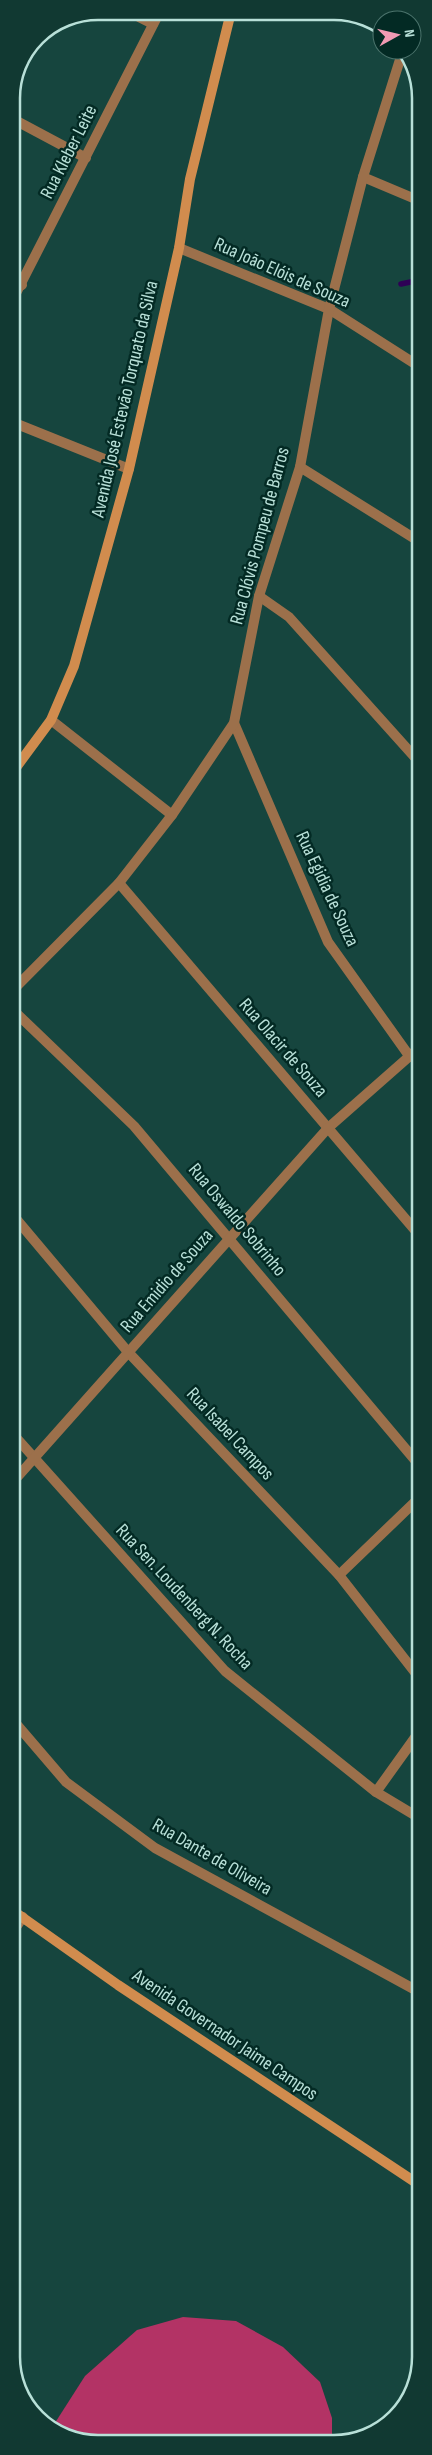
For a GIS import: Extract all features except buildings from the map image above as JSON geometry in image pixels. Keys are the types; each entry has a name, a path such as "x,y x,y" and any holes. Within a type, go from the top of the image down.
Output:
{"main road":[{"name":"Avenida José Estevão Torquato da Silva","path":"20,762 52,720 74,666 129,469 179,248 190,179 229,20"},
{"name":"Avenida Governador Jaime Campos","path":"20,1915 126,1991 412,2180"}],"street":[{"name":"Rua Kleber Leite","path":"20,289 155,20"},
{"name":"Rua Clóvis Pompeu de Barros","path":"20,983 118,883 172,815 234,723 259,596 300,467 329,309 363,177 400,60"},
{"path":"20,123 86,158"},
{"path":"363,177 412,198"},
{"name":"Rua João Elóis de Souza","path":"179,248 329,309 412,362"},
{"path":"20,425 129,469"},
{"path":"300,467 412,537"},
{"path":"259,596 289,617 412,754"},
{"path":"52,720 172,815"},
{"name":"Rua Egidia de Souza","path":"234,723 328,942 410,1057"},
{"name":"Rua Olacir de Souza","path":"118,883 412,1227"},
{"name":"Rua Oswaldo Sobrinho","path":"20,1017 134,1126 412,1456"},
{"name":"Rua Emidio de Souza","path":"20,1474 328,1128 410,1057"},
{"name":"Rua Isabel Campos","path":"20,1224 128,1352 339,1575 412,1670"},
{"name":"Rua Sen. Loudenberg N. Rocha","path":"20,1443 225,1671 376,1792 412,1814"},
{"path":"339,1575 412,1504"},
{"name":"Rua Dante de Oliveira","path":"20,1728 66,1782 155,1848 412,1987"},
{"path":"376,1792 412,1742"},
{"path":"20,1921 23,1917"}],"shaded area":[{"path":"183,2317 236,2321 283,2347 320,2382 332,2418 332,2435 98,2435 73,2431 55,2422 85,2376 137,2330"}],"waterway":[{"path":"401,284 412,282"}]}
